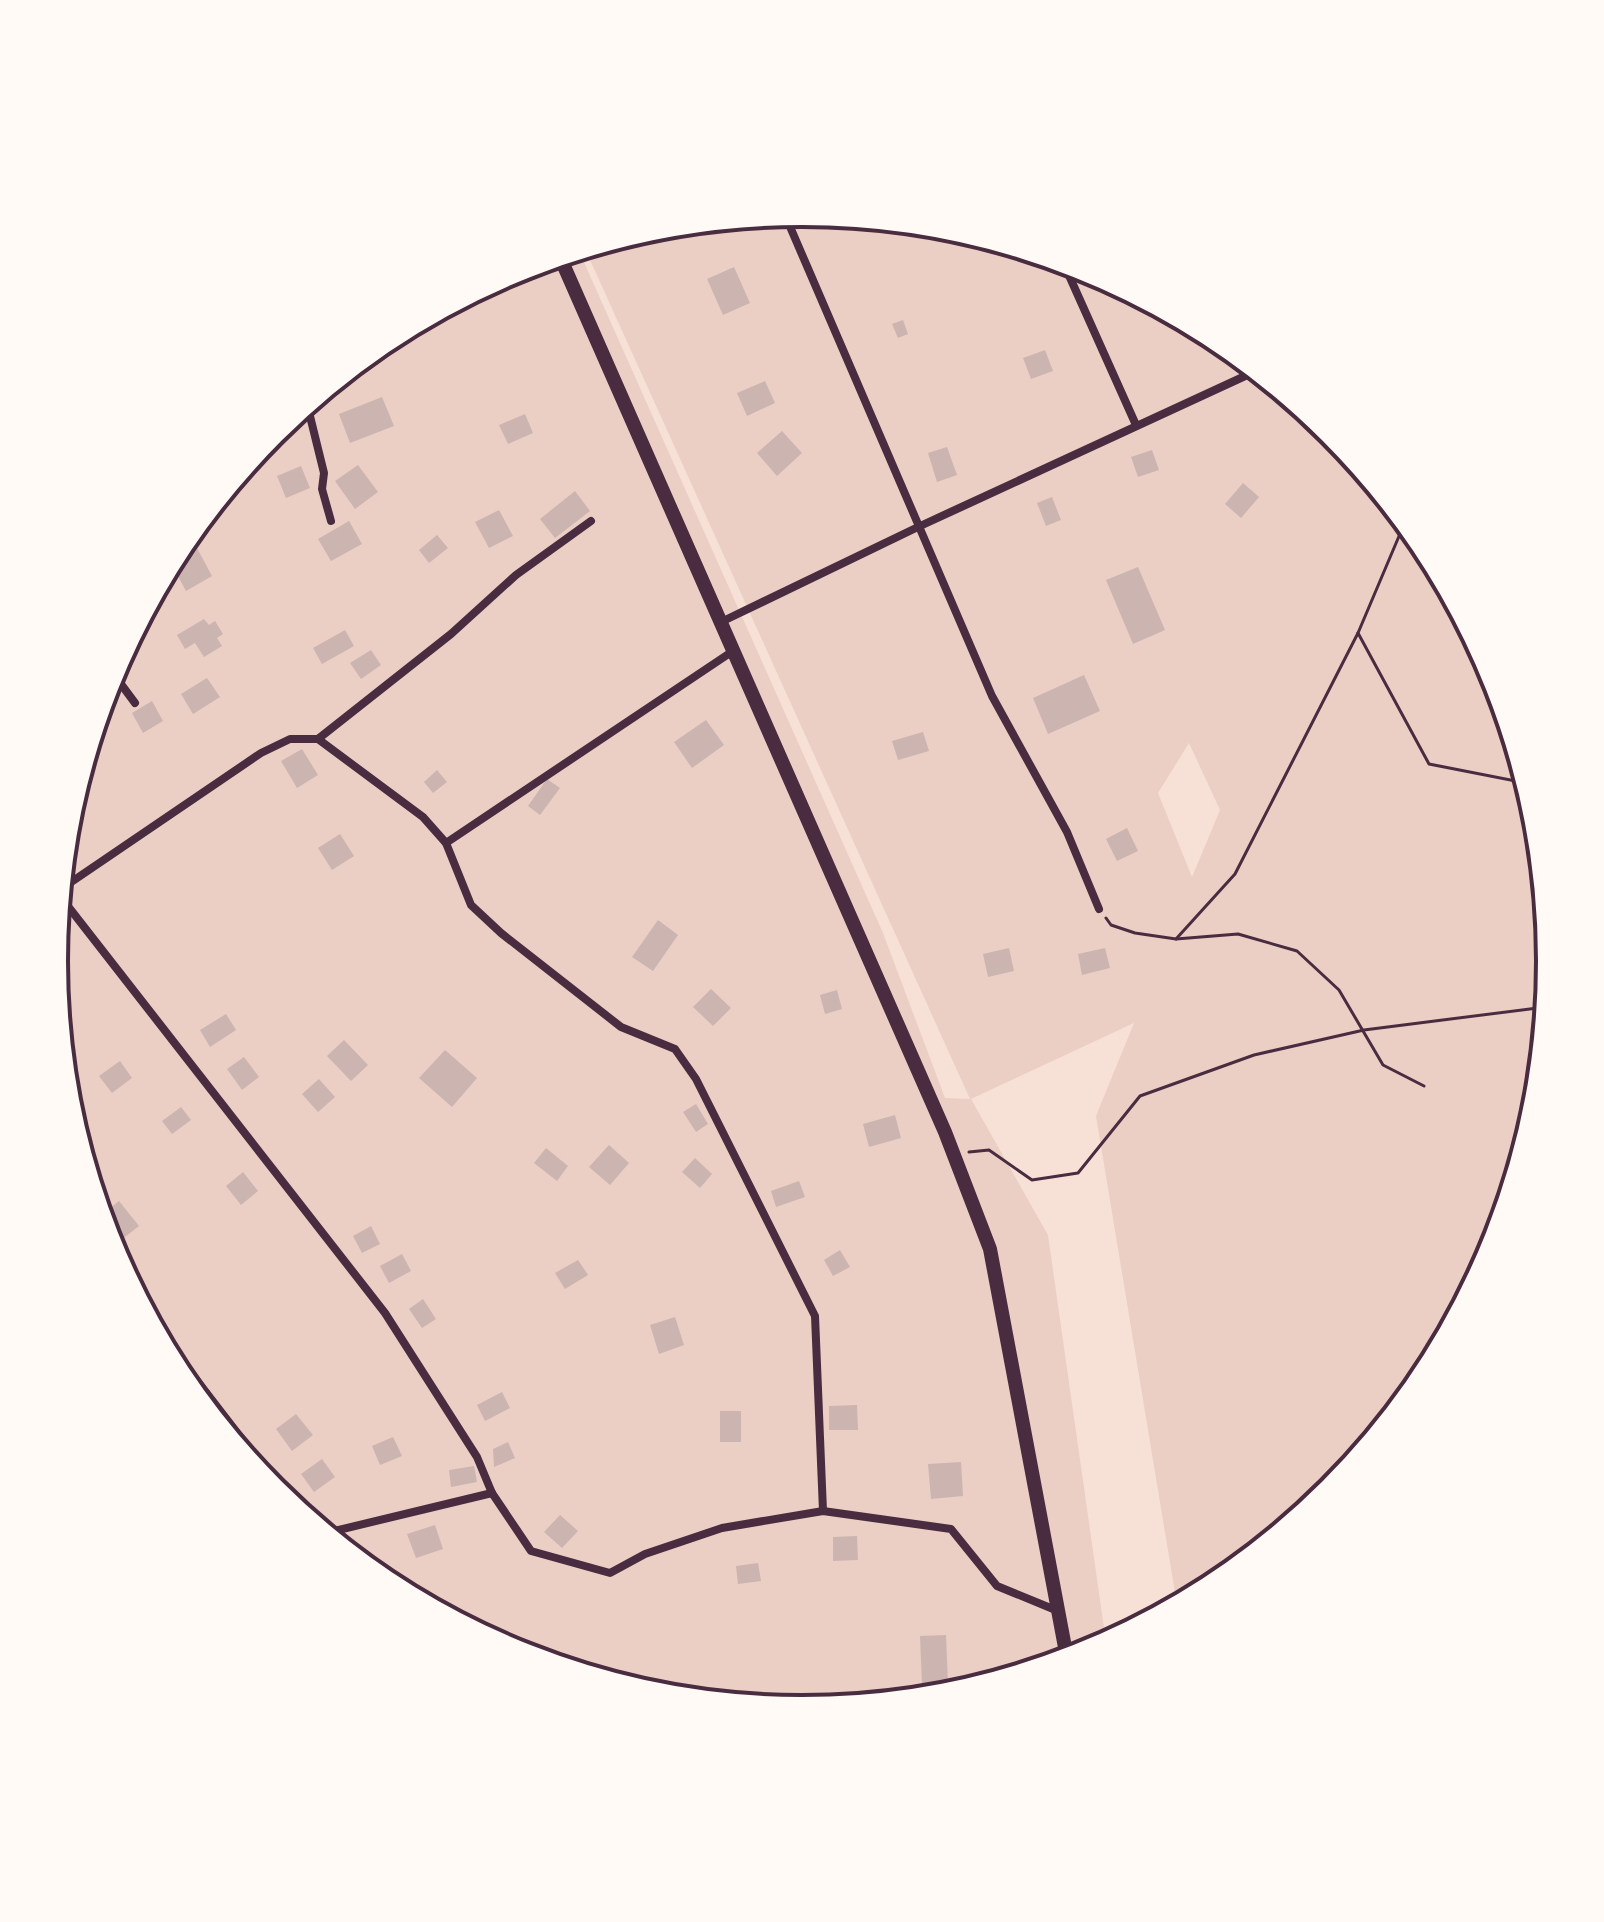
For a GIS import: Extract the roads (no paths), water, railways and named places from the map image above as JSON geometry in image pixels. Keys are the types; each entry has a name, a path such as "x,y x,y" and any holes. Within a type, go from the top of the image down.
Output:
{"main road":[{"path":"564,267 953,1154 990,1249 1065,1646"}],"street":[{"path":"790,227 992,696 1067,832 1099,909"},
{"path":"1070,278 1136,425"},
{"path":"721,622 1245,376"},
{"path":"310,416 324,473 322,489 331,521"},
{"path":"318,739 451,634 516,575 591,521"},
{"path":"446,843 733,651"},
{"path":"122,685 135,703"},
{"path":"73,881 261,753 290,739 318,739 423,817 446,843 471,905 501,933 621,1027 675,1049 696,1079 815,1316 823,1511"},
{"path":"70,909 385,1313 477,1457 492,1493 531,1551 610,1573 645,1554 722,1528 823,1511 951,1529 997,1586 1058,1611"},
{"path":"339,1530 492,1493"}]}
